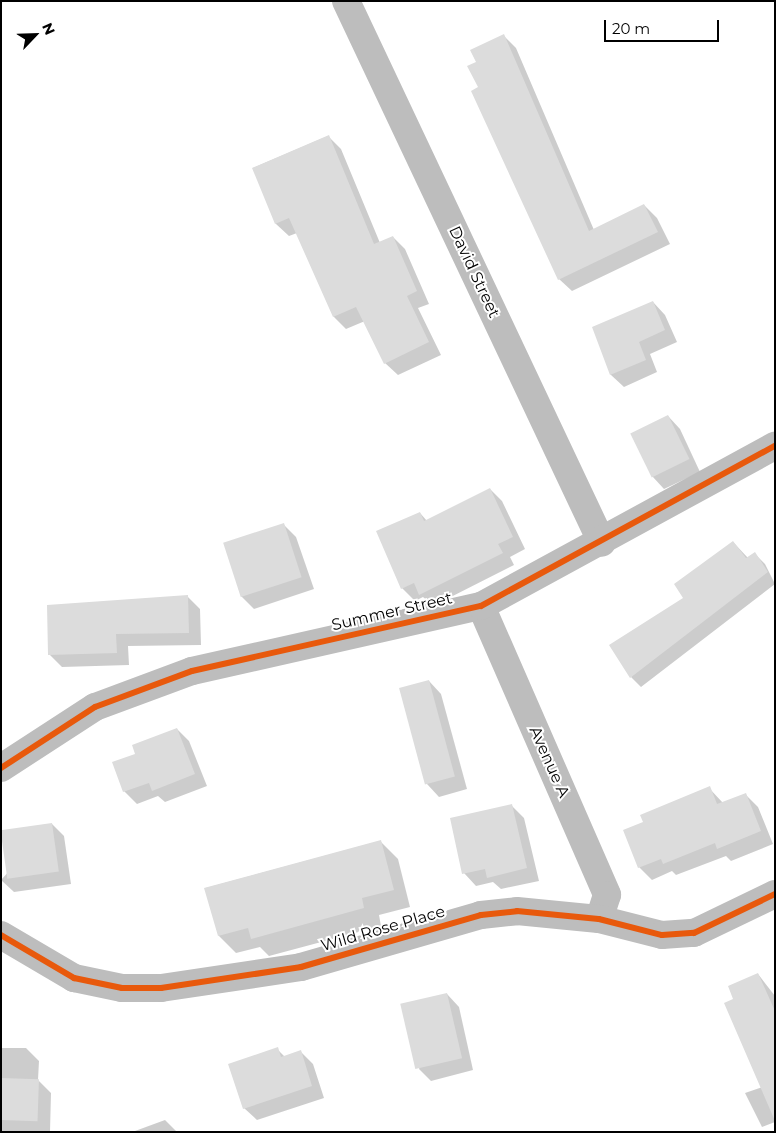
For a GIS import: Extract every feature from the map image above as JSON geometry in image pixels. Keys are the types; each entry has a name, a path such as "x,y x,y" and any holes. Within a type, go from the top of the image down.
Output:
{"street":[{"name":"David Street","path":"346,1 602,543"},
{"name":"Summer Street","path":"1,768 95,707 192,671 481,606 602,543 775,446"},
{"name":"Avenue A","path":"481,606 607,895 599,919"},
{"name":"Wild Rose Place","path":"1,935 74,978 122,988 161,988 301,967 481,915 517,911 599,919 662,935 694,933 775,894"}],"building":[{"path":"504,34 589,231 644,204 658,232 558,280 471,91 478,87 467,66 476,62 470,50"},
{"path":"329,135 374,244 393,236 417,291 407,296 429,342 384,364 356,307 333,317 289,218 275,224 252,168"},
{"path":"653,301 665,330 639,342 646,360 610,375 592,327"},
{"path":"668,415 689,459 652,477 630,433"},
{"path":"490,488 513,537 498,544 503,553 419,595 414,583 401,589 376,531 420,512 424,521"},
{"path":"284,523 302,577 241,597 223,543"},
{"path":"733,541 746,558 755,552 768,572 630,678 609,645 683,598 674,584"},
{"path":"188,595 189,633 116,634 117,653 48,655 47,605"},
{"path":"429,680 455,777 425,785 399,688"},
{"path":"177,728 195,774 152,791 149,783 123,792 112,762 135,754 132,745"},
{"path":"710,786 717,804 746,793 761,831 717,849 715,843 663,864 661,859 638,868 623,830 643,822 640,815"},
{"path":"512,804 527,868 487,878 485,869 462,874 450,818"},
{"path":"52,823 59,872 7,879 1,830"},
{"path":"381,840 394,890 362,898 364,908 251,939 248,928 218,936 204,888"},
{"path":"758,973 775,1011 775,1121 724,1003 733,999 728,986"},
{"path":"447,993 462,1058 415,1069 400,1004"},
{"path":"278,1047 281,1057 301,1050 312,1086 243,1109 228,1064"},
{"path":"1,1078 39,1079 38,1121 1,1120"}],"cycle path":[{"path":"1,768 95,707 192,671 481,606 775,446"},
{"path":"1,935 74,978 122,988 161,988 301,967 481,915 517,911 599,919 662,935 694,933 775,894"}]}
